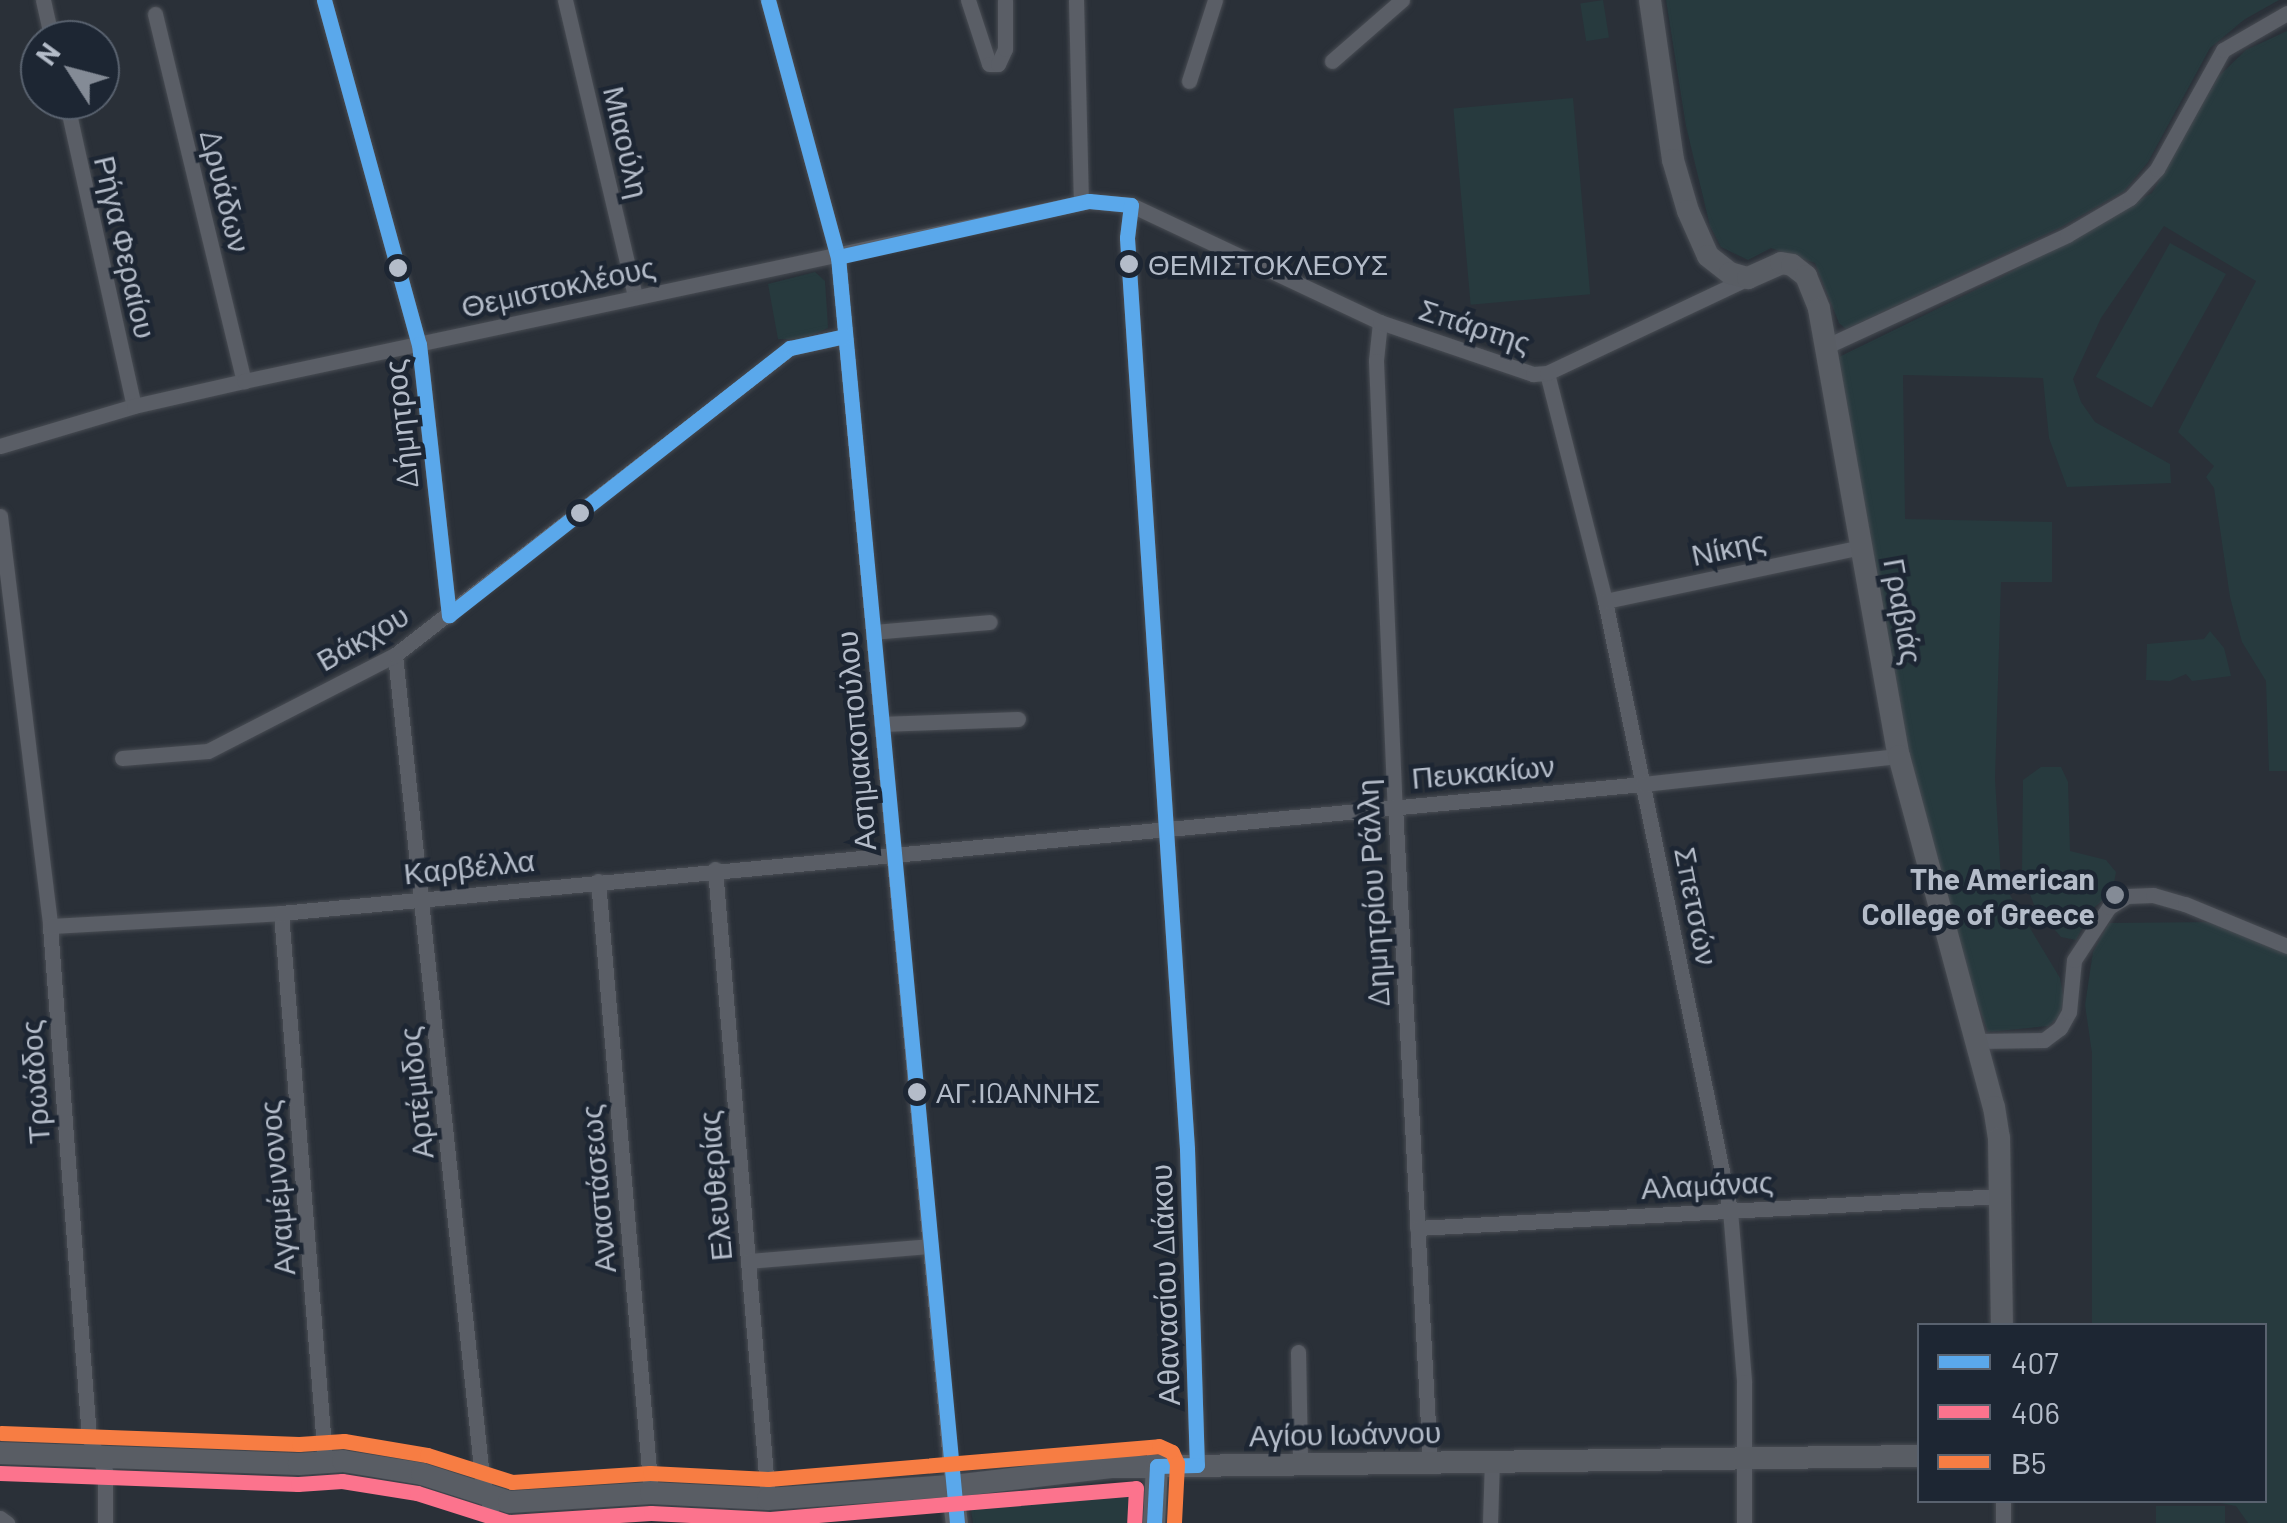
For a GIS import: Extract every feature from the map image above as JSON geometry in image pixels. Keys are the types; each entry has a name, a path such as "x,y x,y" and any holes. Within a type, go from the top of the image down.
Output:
{"street":[{"name":"Δήμητρος","path":"324,0 419,344 449,615"},
{"name":"Μιαούλη","path":"564,0 635,297"},
{"name":"Ασημακοπούλου","path":"768,0 838,258 952,1484"},
{"path":"968,0 989,64 998,64 1006,49 1005,0"},
{"path":"1076,0 1082,202"},
{"path":"1189,82 1216,0"},
{"path":"1332,60 1402,0"},
{"path":"1650,0 1674,160 1688,211 1708,256 1730,274 1748,278"},
{"path":"1826,346 2067,234 2130,198 2157,169 2223,50 2287,13"},
{"name":"Δρυάδων","path":"155,14 244,381"},
{"name":"Ρήγα Φεραίου","path":"70,120 134,406"},
{"name":"Θεμιστοκλέους","path":"0,446 134,406 244,381 838,258 1082,202 1111,200 1131,206"},
{"name":"Σπάρτης","path":"1131,206 1380,322 1525,372 1547,372 1748,278"},
{"name":"Αθανασίου Διάκου","path":"1131,206 1126,238 1187,1149 1197,1465"},
{"name":"Γραβιάς","path":"1748,278 1780,263 1800,269 1813,290 1899,756 1978,1041 2000,1138 2002,1323"},
{"name":"Δημητρίου Ράλλη","path":"1380,322 1376,360 1395,806 1430,1462"},
{"name":"Βάκχου","path":"122,758 208,751 395,655 790,348 845,336"},
{"name":"Σπετσών","path":"1547,372 1605,601 1730,1210 1744,1382 1744,1523"},
{"name":"Τρωάδος","path":"0,516 50,926 89,1438 105,1471 105,1523"},
{"name":"Νίκης","path":"1605,601 1862,547"},
{"path":"872,632 990,622"},
{"name":"Αρτέμιδος","path":"395,655 424,898 482,1478 494,1523"},
{"path":"881,724 1018,719"},
{"name":"Πευκακίων","path":"893,853 1644,784 1899,756"},
{"name":"Καρβέλλα","path":"50,926 281,913 893,853"},
{"name":"Ελευθερίας","path":"716,869 768,1499"},
{"name":"Αναστάσεως","path":"598,881 652,1493"},
{"path":"1978,1041 2044,1040 2060,1028 2069,1012 2074,960 2109,907 2128,896 2153,895 2185,904 2287,946"},
{"name":"Αγαμέμνονος","path":"281,913 325,1460"},
{"name":"Αλαμάνας","path":"1416,1228 2001,1196"},
{"path":"748,1261 930,1246"},
{"path":"1298,1352 1300,1454"},
{"name":"Αγίου Ιωάννου","path":"0,1453 300,1464 325,1460 422,1474 509,1502 652,1493 768,1499 1157,1466 1917,1456"},
{"path":"1490,1523 1492,1460"},
{"path":"1154,1523 1157,1466"},
{"path":"952,1484 957,1523"},
{"path":"0,1518 7,1523"}],"green space":[{"path":"1603,0 1609,38 1586,41 1580,4"},
{"path":"1666,0 2279,0 2245,19 2210,48 2148,162 2124,191 2061,227 1846,329 1839,323 1815,263 1771,248 1748,260 1721,247 1710,226 1686,126"},
{"path":"2287,31 2287,771 2269,771 2266,681 2242,642 2230,597 2214,488 2206,477 2214,466 2178,432 2256,281 2164,226 2101,318 2073,379 2081,402 2095,422 2170,464 2171,483 2067,487 2049,438 2043,378 1903,375 1905,519 2052,522 2052,582 2001,582 1995,779 2001,880 2060,978 2064,1000 2059,1017 2048,1026 1988,1032 1957,946 1908,755 1837,358 2000,278 2152,193 2218,77 2246,50"},
{"path":"1573,98 1590,294 1471,305 1453,108"},
{"path":"2170,243 2226,274 2152,408 2096,377"},
{"path":"815,272 825,281 828,328 802,339 778,339 768,284"},
{"path":"2210,631 2224,648 2231,676 2192,681 2186,674 2170,681 2146,680 2147,644 2204,639"},
{"path":"2041,767 2061,767 2068,782 2070,851 2106,860 2116,872 2112,893 2091,910 2076,940 2061,937 2035,907 2022,874 2023,780"},
{"path":"2218,922 2287,954 2287,1523 2248,1523 2236,1506 2220,1503 2267,1503 2267,1323 2092,1323 2092,1053 2085,1005 2093,952 2109,923"},
{"path":"1123,1488 1139,1506 1138,1523 973,1523 969,1498"},
{"path":"2156,1506 2225,1506 2225,1523 2156,1523"}],"transit line":[{"name":"407","path":"324,0 419,344 449,615"},
{"name":"407","path":"768,0 838,257 957,1523"},
{"name":"407","path":"838,257 1089,201 1131,205 1127,238 1187,1149 1197,1465 1157,1466 1154,1523"},
{"name":"407","path":"449,615 790,348 845,336"},
{"name":"Β5","path":"1,1433 299,1444 344,1441 427,1455 512,1482 650,1473 768,1479 1159,1446 1172,1452 1177,1463 1174,1523"},
{"name":"406","path":"0,1473 298,1484 342,1481 417,1493 508,1522 651,1513 770,1519 1136,1488 1134,1522"}],"place":[{"name":"ΘΕΜΙΣΤΟΚΛΕΟΥΣ","path":"1129,264"},
{"name":"The American College of Greece","path":"2115,895"},
{"name":"ΑΓ.ΙΩΑΝΝΗΣ","path":"917,1092"}]}
